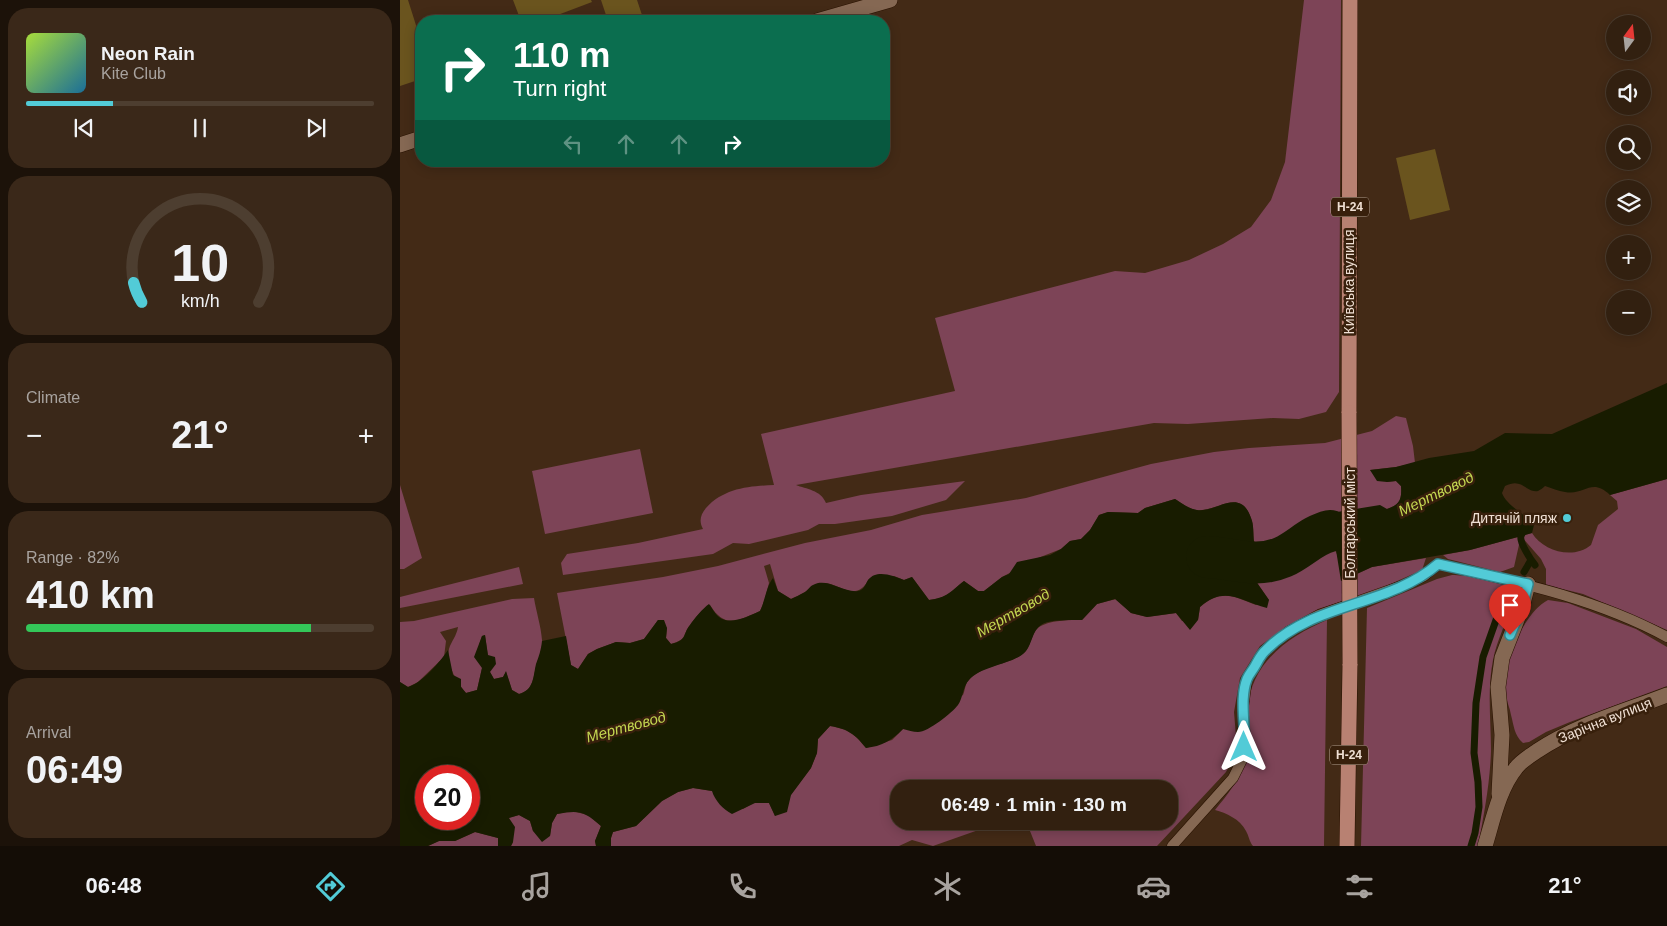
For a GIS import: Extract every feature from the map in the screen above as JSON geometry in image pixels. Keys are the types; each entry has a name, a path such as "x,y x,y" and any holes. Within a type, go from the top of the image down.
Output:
{"main road":[{"name":"Київська вулиця","path":"1349,413 1350,0"},
{"name":"Болгарський міст","path":"1347,846 1350,664 1349,413"}],"street":[{"path":"838,15 890,0"},
{"path":"400,144 415,140"},
{"path":"1498,803 1502,735 1498,688 1502,658 1522,607 1528,584"},
{"name":"Зарічна вулиця","path":"1485,846 1498,803 1516,767 1547,745 1576,730 1667,695"}],"lane":[{"path":"1172,846 1233,778 1243,758 1245,735 1243,709 1247,679 1264,651 1289,631 1319,615 1407,584 1424,576 1438,564 1528,584 1586,601 1667,637"}],"shaded area":[{"path":"1304,0 1341,0 1339,392 1326,412 1299,419 1273,418 1188,424 1154,423 796,485 821,495 826,503 861,495 965,481 946,500 892,516 835,524 819,524 808,530 749,544 733,543 713,554 563,575 561,563 567,554 638,543 703,529 701,524 702,513 713,501 721,496 746,487 774,485 761,434 955,391 935,318 1115,271 1145,273 1189,260 1223,244 1251,227 1271,200 1285,162"},
{"path":"1396,416 1406,418 1415,463 1370,470 1387,482 1396,481 1401,486 1401,495 1395,506 1387,509 1331,513 1306,538 1277,554 1267,554 1254,541 1251,518 1241,504 1234,502 1204,510 1196,510 1175,499 1145,508 1138,513 1108,512 1099,515 1090,530 1081,539 1070,541 1061,549 1038,558 1002,577 984,591 978,591 964,581 941,598 929,600 912,577 904,580 894,576 869,579 864,587 853,591 828,583 821,583 814,585 791,599 778,591 770,564 764,566 769,583 760,611 745,618 732,621 721,617 710,605 699,614 684,636 676,642 671,644 666,638 667,628 658,620 644,639 630,643 616,642 588,654 578,669 571,665 557,593 663,577 718,566 805,543 871,530 922,515 1026,498 1151,464 1214,452 1325,443 1372,431"},
{"path":"640,449 653,513 545,534 532,471"},
{"path":"1667,479 1667,630 1583,594 1546,585 1546,569 1541,559 1521,536 1532,533 1543,545 1567,553 1584,550 1591,545 1598,525 1618,509 1617,501 1610,495"},
{"path":"400,485 422,558 404,569 400,569"},
{"path":"1521,536 1514,567 1500,572 1448,559 1443,555 1470,550"},
{"path":"1312,541 1326,542 1335,550 1339,560 1342,581 1372,567 1426,558 1422,570 1377,590 1318,609 1287,626 1260,646 1240,678 1234,712 1235,755 1226,772 1178,823 1178,780 890,780 890,830 978,830 933,846 912,840 899,846 611,846 613,832 636,826 662,801 678,792 693,788 712,791 743,809 755,802 769,803 775,816 811,768 817,753 818,739 830,726 851,733 866,748 892,740 903,729 963,695 967,682 980,671 1024,653 1039,627 1057,621 1082,620 1097,604 1116,599 1131,613 1147,617 1176,613 1182,621 1198,620 1200,607 1207,601 1221,596 1234,597 1256,605 1269,600 1253,577 1255,568 1266,561 1288,557 1306,548"},
{"path":"519,567 523,584 400,608 400,597"},
{"path":"1452,575 1481,578 1503,583 1510,588 1515,598 1497,644 1491,671 1491,751 1486,799 1478,846 1361,846 1367,608 1437,579"},
{"path":"534,598 541,629 542,646 533,682 524,692 519,694 512,690 506,672 503,677 494,679 490,672 485,635 482,636 479,645 482,668 477,690 466,693 456,679 448,655 458,627 440,632 446,641 444,657 418,682 408,687 400,682 400,622 414,621 512,599"},
{"path":"1548,600 1568,603 1636,629 1667,647 1667,686 1570,722 1546,732 1529,742 1523,743 1515,730 1505,692 1507,668 1516,641 1530,616"},
{"path":"1327,620 1324,846 1253,846 1240,823 1228,815 1215,810 1239,777 1248,755 1250,693 1256,678 1274,653 1299,634"},
{"path":"572,811 588,815 601,826 595,841 596,846 511,846 513,842 508,818 519,815 530,821 533,831 550,836 552,823 557,814"},
{"path":"1030,830 1172,830 1157,846 1036,846"},
{"path":"475,832 498,838 498,846 428,846 439,841 455,841"}],"water":[{"path":"1667,383 1667,479 1610,495 1603,490 1593,487 1572,493 1562,492 1545,486 1538,491 1534,491 1520,484 1511,484 1505,486 1502,493 1507,502 1534,525 1532,533 1470,550 1372,567 1341,581 1336,550 1329,542 1312,541 1306,548 1287,557 1266,561 1255,568 1253,577 1269,600 1267,608 1233,597 1217,597 1200,607 1198,620 1190,630 1176,613 1147,617 1131,613 1115,599 1097,604 1082,620 1061,620 1045,623 1038,628 1028,648 1021,655 982,671 969,680 965,685 958,705 928,729 918,732 903,729 886,742 866,748 851,733 830,726 818,739 817,753 811,768 791,795 787,812 775,816 769,803 755,803 732,814 720,804 712,791 693,788 678,792 662,801 636,826 613,832 611,846 596,846 595,841 601,826 590,817 581,813 571,812 557,814 552,823 550,836 542,842 533,831 530,821 519,815 509,818 515,827 511,846 498,846 498,838 475,832 455,841 439,841 428,846 400,846 400,682 408,687 425,677 448,650 453,675 461,679 461,687 466,693 477,690 482,668 474,657 482,636 485,635 488,655 495,657 496,664 490,672 494,679 503,677 506,671 512,690 519,694 528,689 532,682 542,641 566,636 571,665 578,669 588,654 597,649 616,642 630,643 644,639 658,620 664,620 667,628 666,638 671,644 680,641 684,637 694,620 709,604 719,617 728,621 740,619 760,611 773,578 778,591 791,599 818,583 858,591 863,588 868,580 880,574 904,580 912,577 929,600 945,596 964,581 978,591 984,591 1009,574 1017,562 1050,555 1070,541 1081,539 1090,530 1099,515 1108,512 1138,513 1145,508 1175,499 1197,510 1234,502 1241,504 1252,521 1254,542 1267,553 1277,554 1306,538 1331,513 1380,505 1387,509 1395,506 1401,495 1401,486 1396,481 1377,481 1370,470 1396,467 1429,458 1474,451 1505,433 1552,434"}],"building":[{"path":"400,0 408,0 415,22 415,81 400,86"},
{"path":"513,0 591,0 592,2 558,15 519,15"},
{"path":"601,0 637,0 642,15 606,15"},
{"path":"1435,149 1450,210 1410,220 1396,158"}],"waterway":[{"path":"1525,528 1521,539 1535,565"},
{"name":"Мертвовод","path":"1207,557 1254,563 1273,560 1289,554 1317,536 1330,531"},
{"path":"1524,572 1531,560"},
{"path":"1471,846 1479,807 1474,753 1476,703 1483,657 1507,589"}],"place":[{"name":"Дитячій пляж","path":"1567,518"}],"route":[{"path":"1244,747 1243,709 1247,679 1264,651 1289,631 1319,615 1407,584 1424,576 1438,564 1528,584 1522,607 1510,635"}]}
